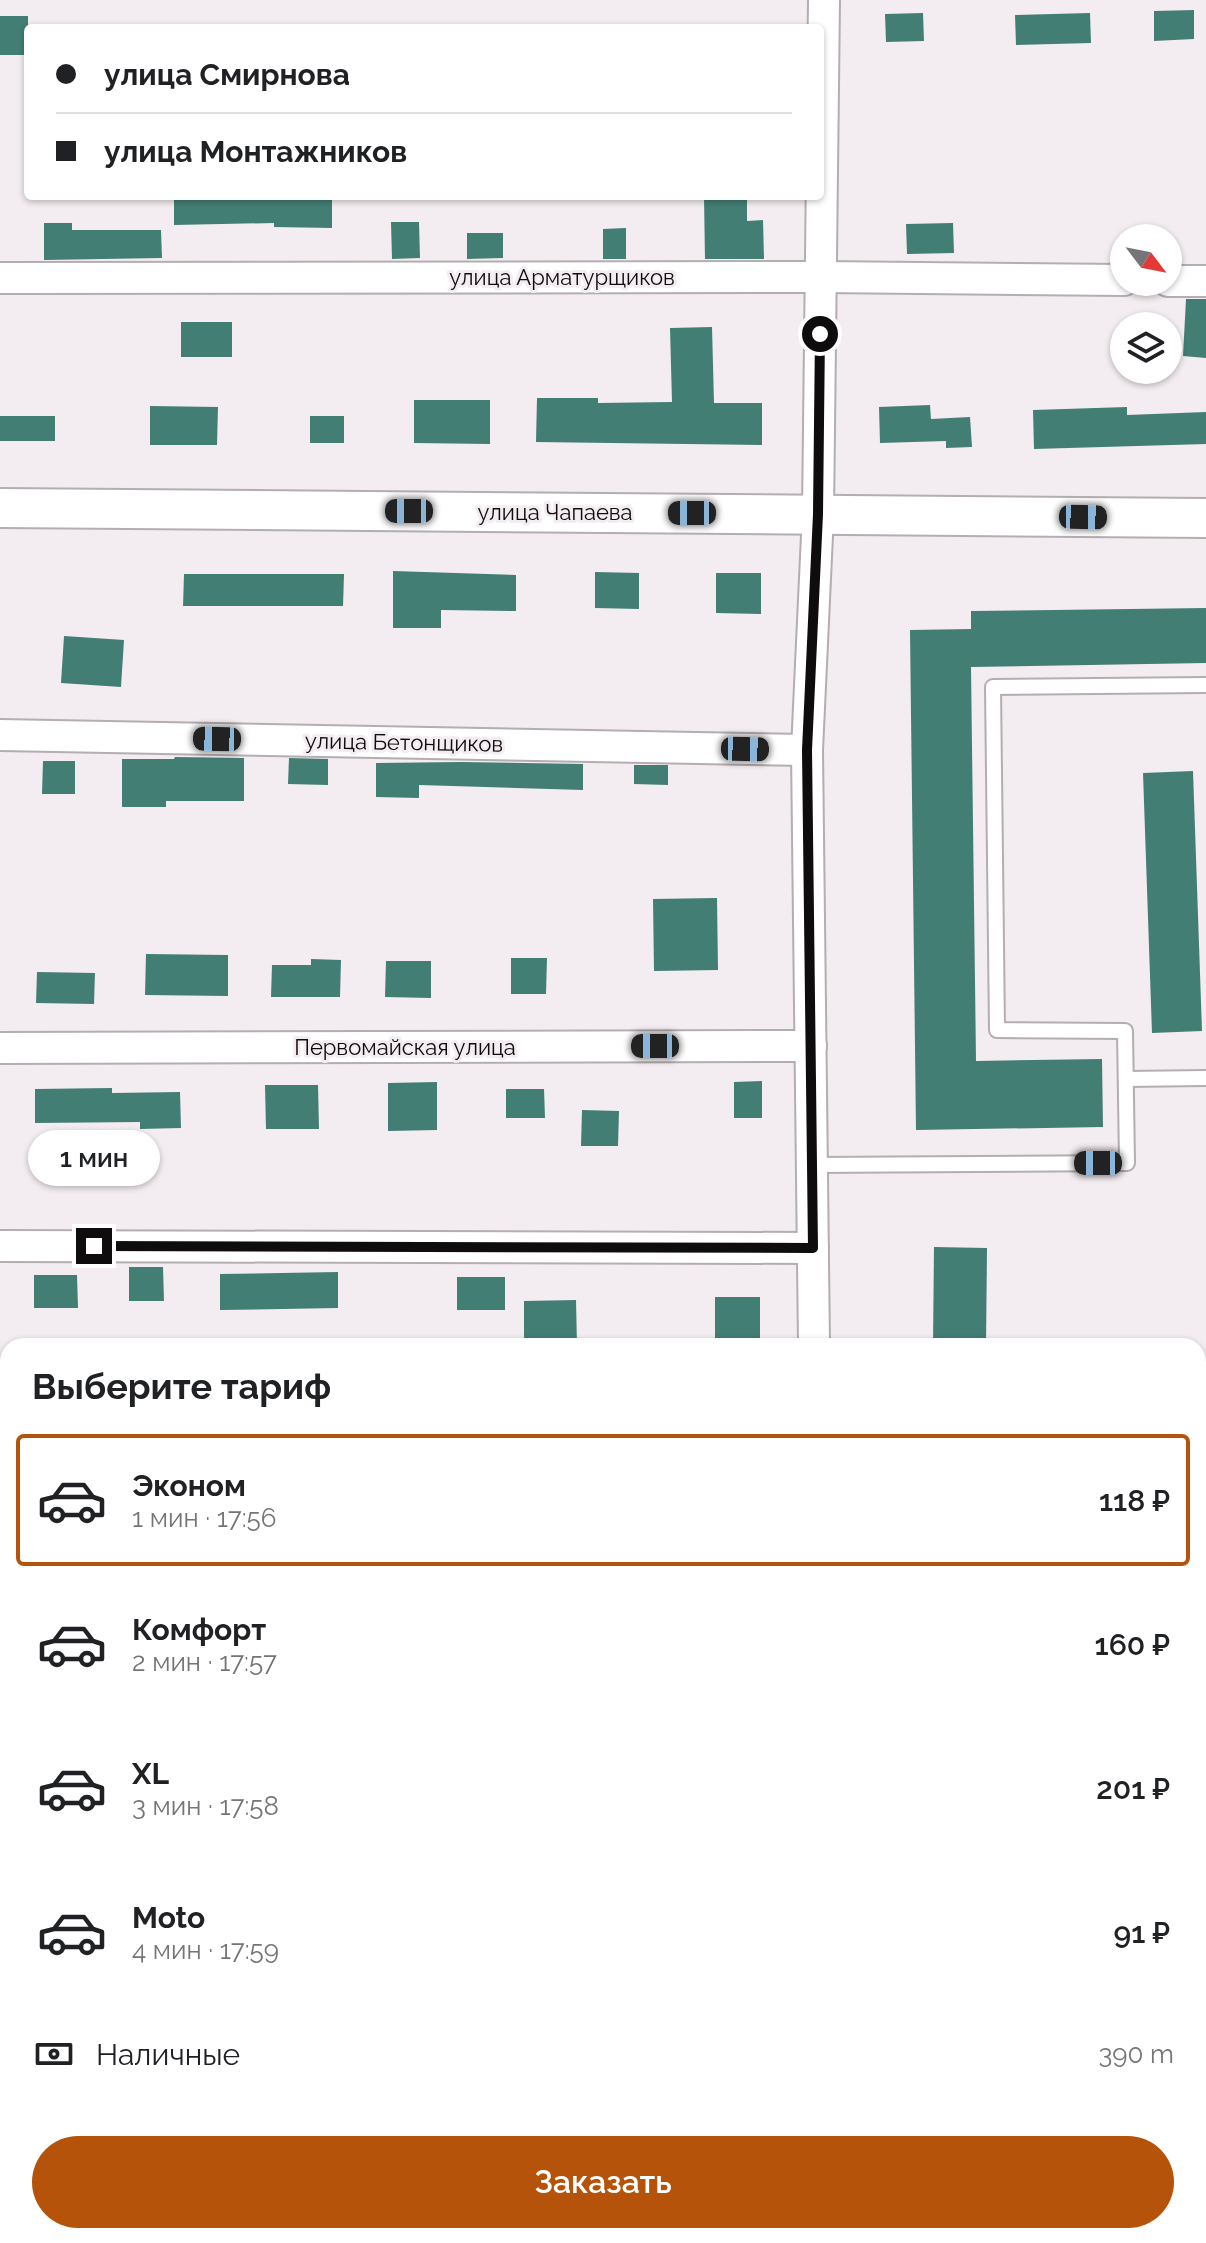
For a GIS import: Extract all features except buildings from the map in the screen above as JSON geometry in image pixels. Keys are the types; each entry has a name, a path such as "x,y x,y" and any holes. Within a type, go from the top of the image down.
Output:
{"street":[{"path":"824,0 824,24"},
{"path":"814,1338 807,750 818,514 822,200"},
{"name":"улица Арматурщиков","path":"0,278 1110,280"},
{"path":"1182,281 1206,281"},
{"name":"улица Чапаева","path":"0,508 1206,518"},
{"name":"улица Бетонщиков","path":"0,735 807,750"},
{"name":"Первомайская улица","path":"0,1048 811,1046"},
{"path":"0,1246 813,1248"}],"lane":[{"path":"812,1165 1127,1163 1125,1031 997,1030 993,687 1206,685"},
{"path":"1126,1079 1206,1078"}],"route":[{"path":"94,1246 813,1248 807,750 818,514 820,334"}]}
